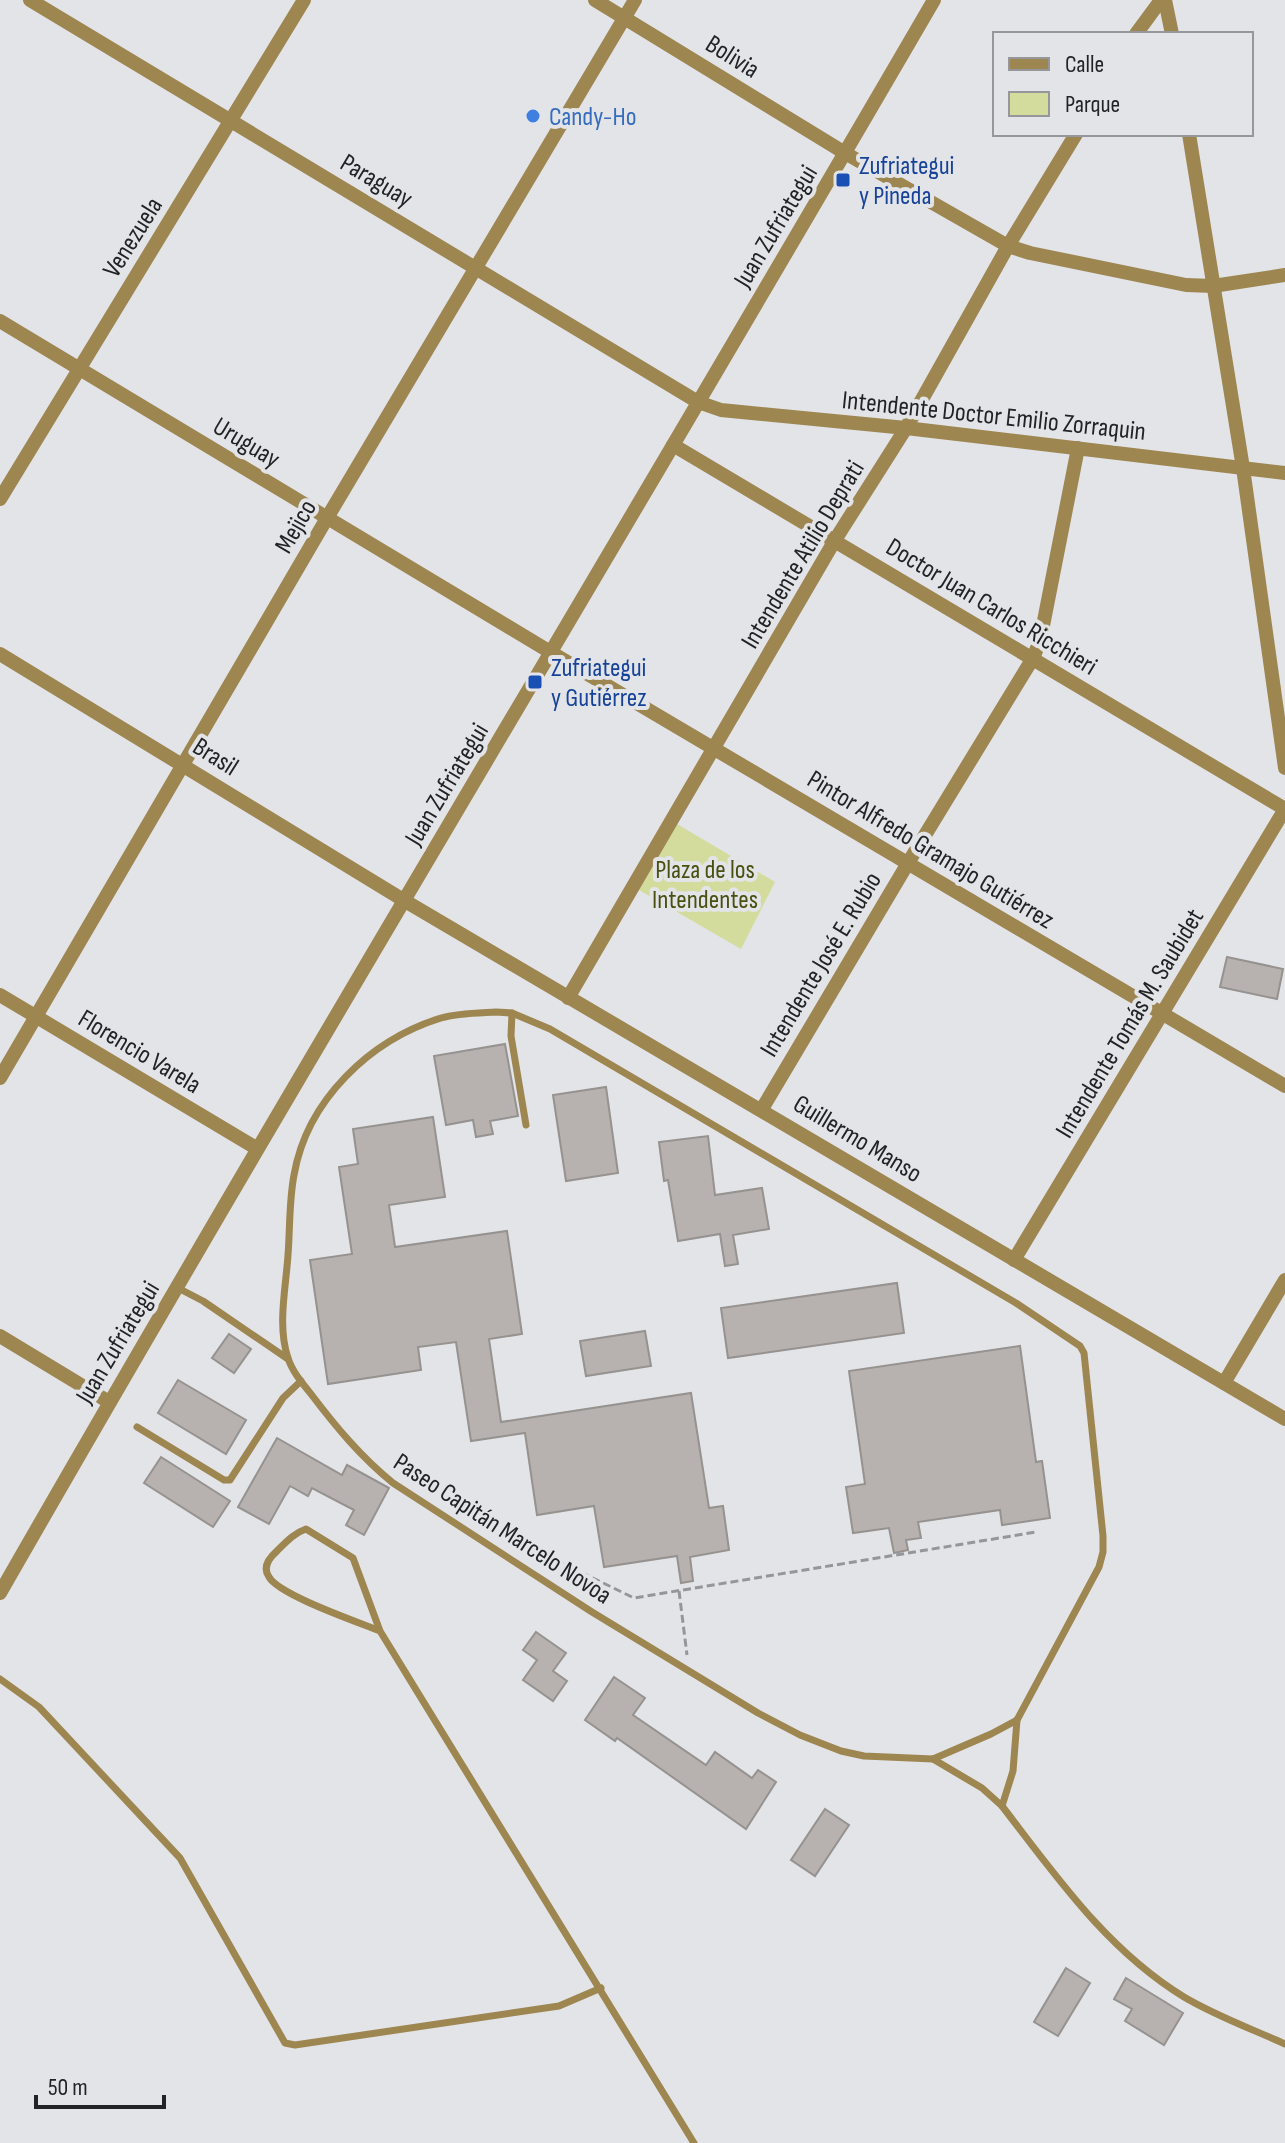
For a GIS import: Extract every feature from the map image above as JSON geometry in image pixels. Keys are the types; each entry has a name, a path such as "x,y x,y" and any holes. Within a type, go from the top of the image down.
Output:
{"street":[{"name":"Paraguay","path":"30,0 698,402"},
{"name":"Venezuela","path":"0,499 304,0"},
{"name":"Bolivia","path":"595,0 845,153 1008,246 1186,285 1213,286 1285,275"},
{"name":"Mejico","path":"0,1078 327,518 635,0"},
{"name":"Juan Zufriategui","path":"0,1593 256,1148 552,653 934,0"},
{"path":"1138,32 1163,0"},
{"path":"1163,0 1171,32"},
{"name":"Intendente Atilio Deprati","path":"568,998 835,540 906,428 1008,246 1075,136"},
{"path":"1189,136 1243,468 1285,768"},
{"name":"Uruguay","path":"0,321 552,653"},
{"name":"Intendente Doctor Emilio Zorraquin","path":"698,402 721,410 906,428 1285,473"},
{"name":"Doctor Juan Carlos Ricchieri","path":"673,445 1285,809"},
{"name":"Intendente José E. Rubio","path":"762,1109 1033,658 1040,641 1078,448"},
{"name":"Pintor Alfredo Gramajo Gutiérrez","path":"552,653 1285,1086"},
{"name":"Brasil","path":"0,654 405,901"},
{"name":"Intendente Tomás M. Saubidet","path":"1014,1260 1285,809"},
{"name":"Guillermo Manso","path":"405,901 1285,1419"},
{"name":"Florencio Varela","path":"0,995 256,1148"},
{"path":"1224,1383 1285,1280"},
{"path":"0,1336 109,1402"}],"lane":[{"path":"512,1013 511,1036 526,1125"},
{"name":"Paseo Capitán Marcelo Novoa","path":"512,1013 563,1037 1016,1303 1080,1346 1084,1353 1103,1552 1089,1588 1017,1720 933,1759 864,1756 818,1744 758,1713 393,1483 364,1459 301,1381 288,1359 283,1329 293,1176 313,1123 332,1093 382,1044 410,1030 443,1018 512,1013"},
{"path":"178,1288 203,1301 288,1359"},
{"path":"137,1427 224,1480 230,1480 283,1398 301,1381"},
{"path":"380,1631 316,1605 275,1584 266,1572 270,1556 297,1532 306,1529 353,1558 380,1631 694,2143"},
{"path":"0,1679 39,1707 180,1858 285,2043 295,2045 559,2006 601,1988"},
{"path":"1002,1806 1013,1771 1017,1720"},
{"path":"933,1759 971,1781 1002,1806 1088,1916 1131,1957 1186,1998 1285,2044"}],"path":[{"path":"560,1562 634,1598 1036,1532"},
{"path":"679,1591 690,1672"}],"green space":[{"name":"Plaza de los Intendentes","path":"677,824 775,882 741,949 639,890"}],"building":[{"path":"1227,957 1283,969 1277,999 1220,987"},
{"path":"505,1044 518,1116 490,1121 493,1134 476,1137 473,1120 446,1125 434,1056"},
{"path":"606,1087 618,1173 566,1181 553,1095"},
{"path":"433,1117 445,1197 389,1205 395,1247 507,1231 522,1334 489,1339 501,1422 691,1393 709,1508 723,1506 729,1550 690,1557 693,1581 681,1583 677,1556 604,1567 594,1506 537,1515 525,1433 471,1441 456,1342 418,1347 421,1370 328,1384 310,1260 352,1254 339,1167 358,1164 353,1129"},
{"path":"708,1136 715,1195 762,1188 769,1229 733,1235 738,1264 725,1266 720,1234 678,1241 668,1180 664,1181 659,1142"},
{"path":"897,1283 904,1333 728,1358 721,1308"},
{"path":"645,1331 651,1366 586,1376 580,1341"},
{"path":"229,1334 251,1349 234,1373 212,1358"},
{"path":"1020,1346 1036,1462 1042,1461 1050,1518 1002,1525 1000,1510 918,1522 921,1538 906,1540 908,1550 894,1553 889,1528 853,1533 846,1487 865,1484 849,1371"},
{"path":"178,1380 246,1420 226,1454 158,1413"},
{"path":"277,1438 342,1475 347,1465 389,1488 364,1535 346,1525 354,1510 312,1488 308,1496 290,1486 269,1524 238,1507"},
{"path":"161,1457 230,1501 213,1527 144,1483"},
{"path":"536,1632 566,1653 553,1671 567,1681 553,1701 523,1680 537,1660 523,1650"},
{"path":"614,1677 645,1698 633,1715 706,1765 715,1752 752,1778 758,1770 776,1782 746,1829 617,1738 615,1741 585,1720"},
{"path":"825,1809 849,1825 815,1876 791,1860"},
{"path":"1066,1968 1090,1983 1058,2036 1034,2022"},
{"path":"1126,1978 1183,2013 1164,2045 1125,2021 1132,2009 1114,1999"}],"place":[{"name":"Candy-Ho","path":"533,116"},
{"name":"Zufriategui y Pineda","path":"843,180"},
{"name":"Zufriategui y Gutiérrez","path":"535,682"}]}
